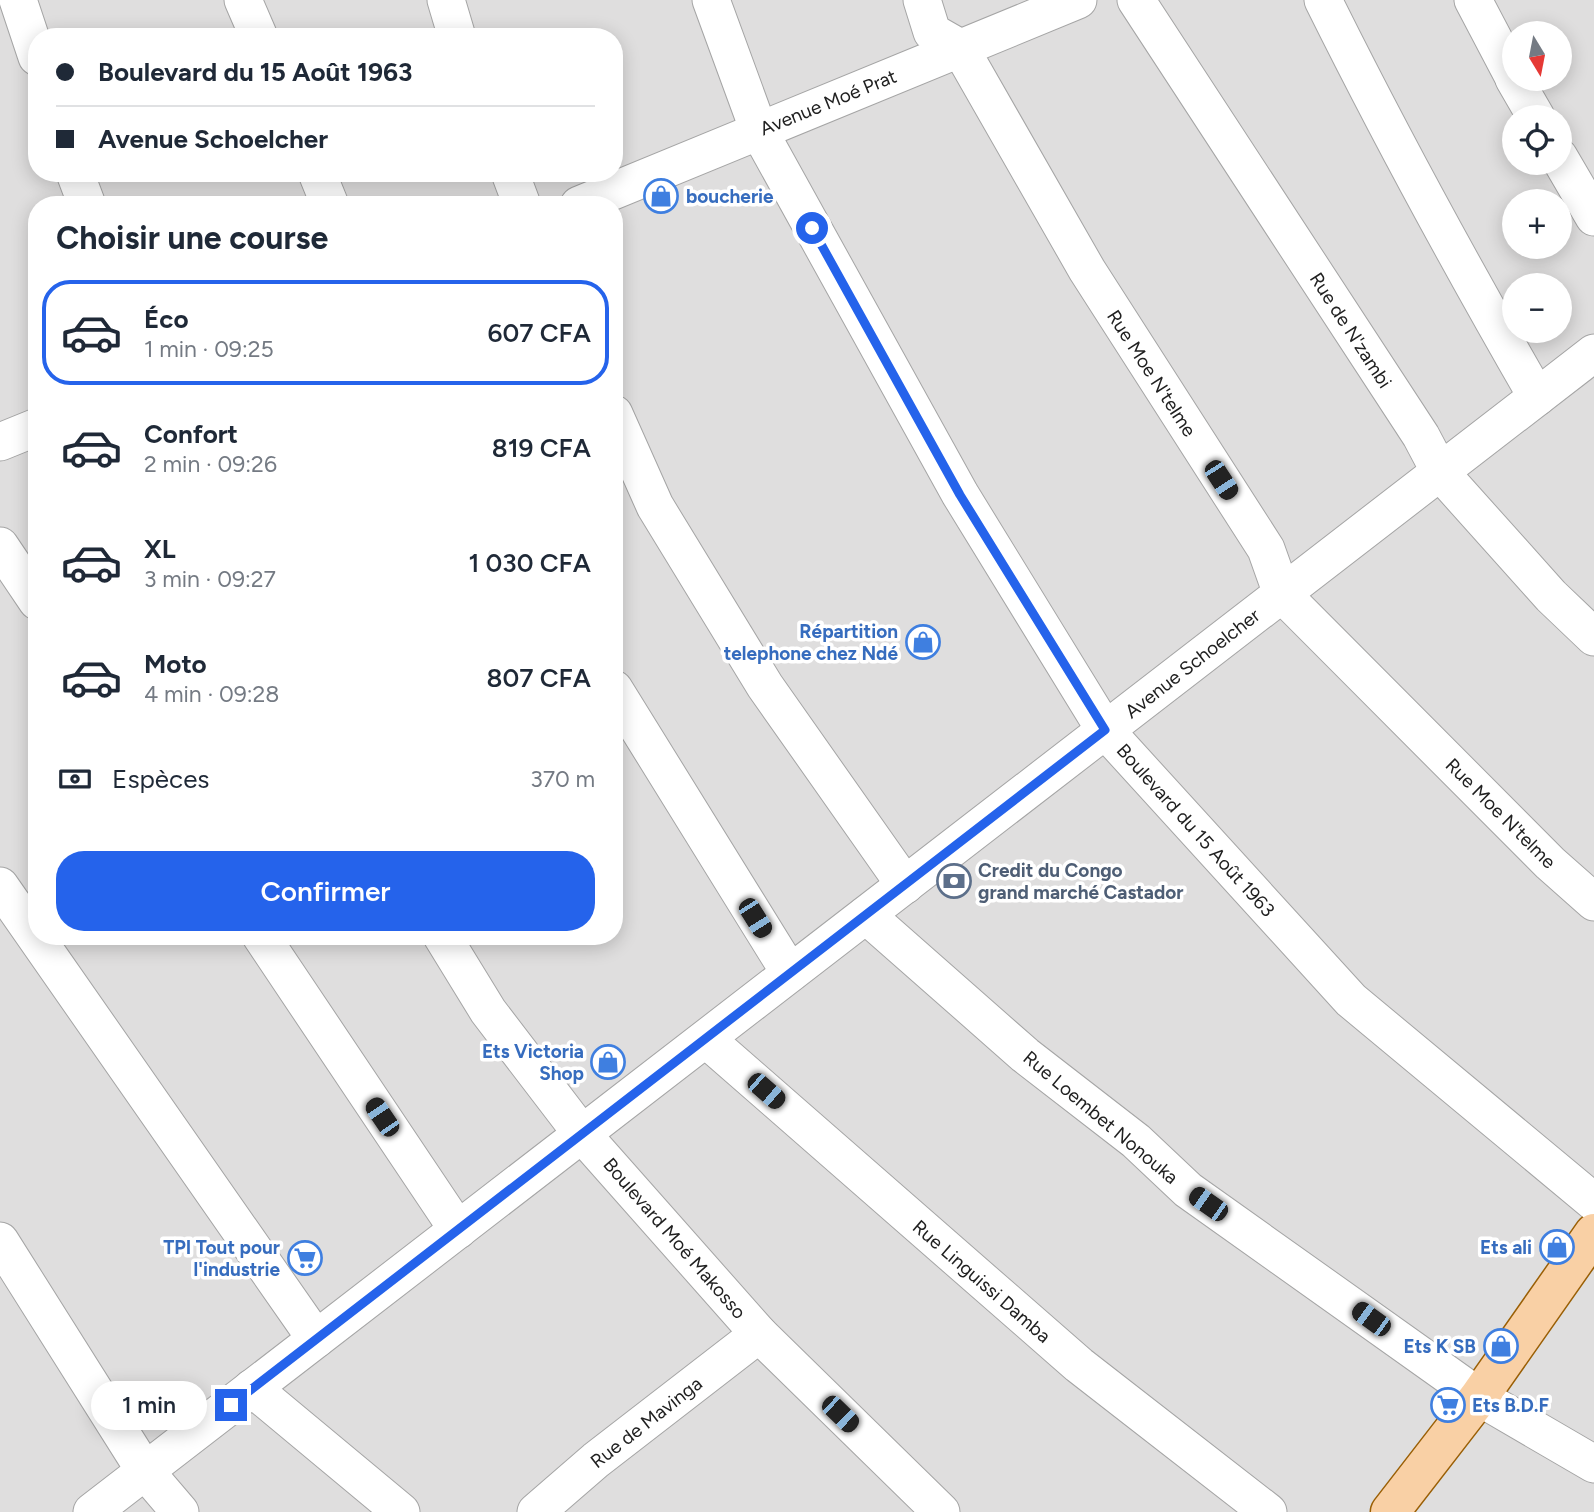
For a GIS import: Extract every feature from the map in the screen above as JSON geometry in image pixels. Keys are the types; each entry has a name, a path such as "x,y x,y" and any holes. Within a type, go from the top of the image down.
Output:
{"main road":[{"path":"1390,1512 1479,1397 1594,1234"}],"street":[{"path":"19,0 28,28"},
{"path":"243,0 255,28"},
{"path":"446,0 454,28"},
{"name":"Boulevard du 15 Août 1963","path":"711,0 759,131 960,495 1105,730 1351,1000 1594,1202"},
{"name":"Rue Moe N'telme","path":"922,0 932,32 960,48 1087,270 1266,549 1282,594 1550,863 1594,902"},
{"name":"Avenue Moé Prat","path":"601,196 1078,0"},
{"name":"Rue de N'zambi","path":"1136,0 1421,436 1440,472 1550,596 1594,637"},
{"path":"1323,0 1377,109 1460,263 1537,397"},
{"path":"1473,0 1502,55"},
{"path":"1570,175 1594,216"},
{"name":"Avenue Schoelcher","path":"92,1512 1594,353"},
{"path":"0,442 28,431"},
{"path":"623,434 655,506 758,674 905,884"},
{"path":"0,546 28,588"},
{"path":"623,703 790,974"},
{"path":"0,886 28,926"},
{"name":"Rue Loembet Nonouka","path":"866,915 1025,1055 1136,1141 1188,1190 1479,1397 1594,1464"},
{"path":"41,945 316,1339"},
{"path":"267,945 458,1230"},
{"name":"Boulevard Moé Makosso","path":"448,945 488,1011 582,1134 759,1334 941,1512"},
{"name":"Rue Linguissi Damba","path":"706,1039 1079,1365 1268,1512"},
{"path":"0,1241 145,1471 180,1512"},
{"name":"Rue de Mavinga","path":"536,1512 596,1460 759,1334"},
{"path":"252,1388 401,1512"}],"shaded area":[{"path":"0,0 1594,0 1594,1512 0,1512"}],"place":[{"name":"boucherie","path":"661,196"},
{"name":"Répartition telephone chez Ndé","path":"923,642"},
{"name":"Credit du Congo grand marché Castador","path":"954,881"},
{"name":"Ets Victoria Shop","path":"608,1062"},
{"name":"Ets ali","path":"1557,1247"},
{"name":"TPI Tout pour l'industrie","path":"305,1258"},
{"name":"Ets K SB","path":"1501,1346"},
{"name":"Ets B.D.F","path":"1448,1405"}],"route":[{"path":"231,1405 1105,730 960,495 812,228"}]}
